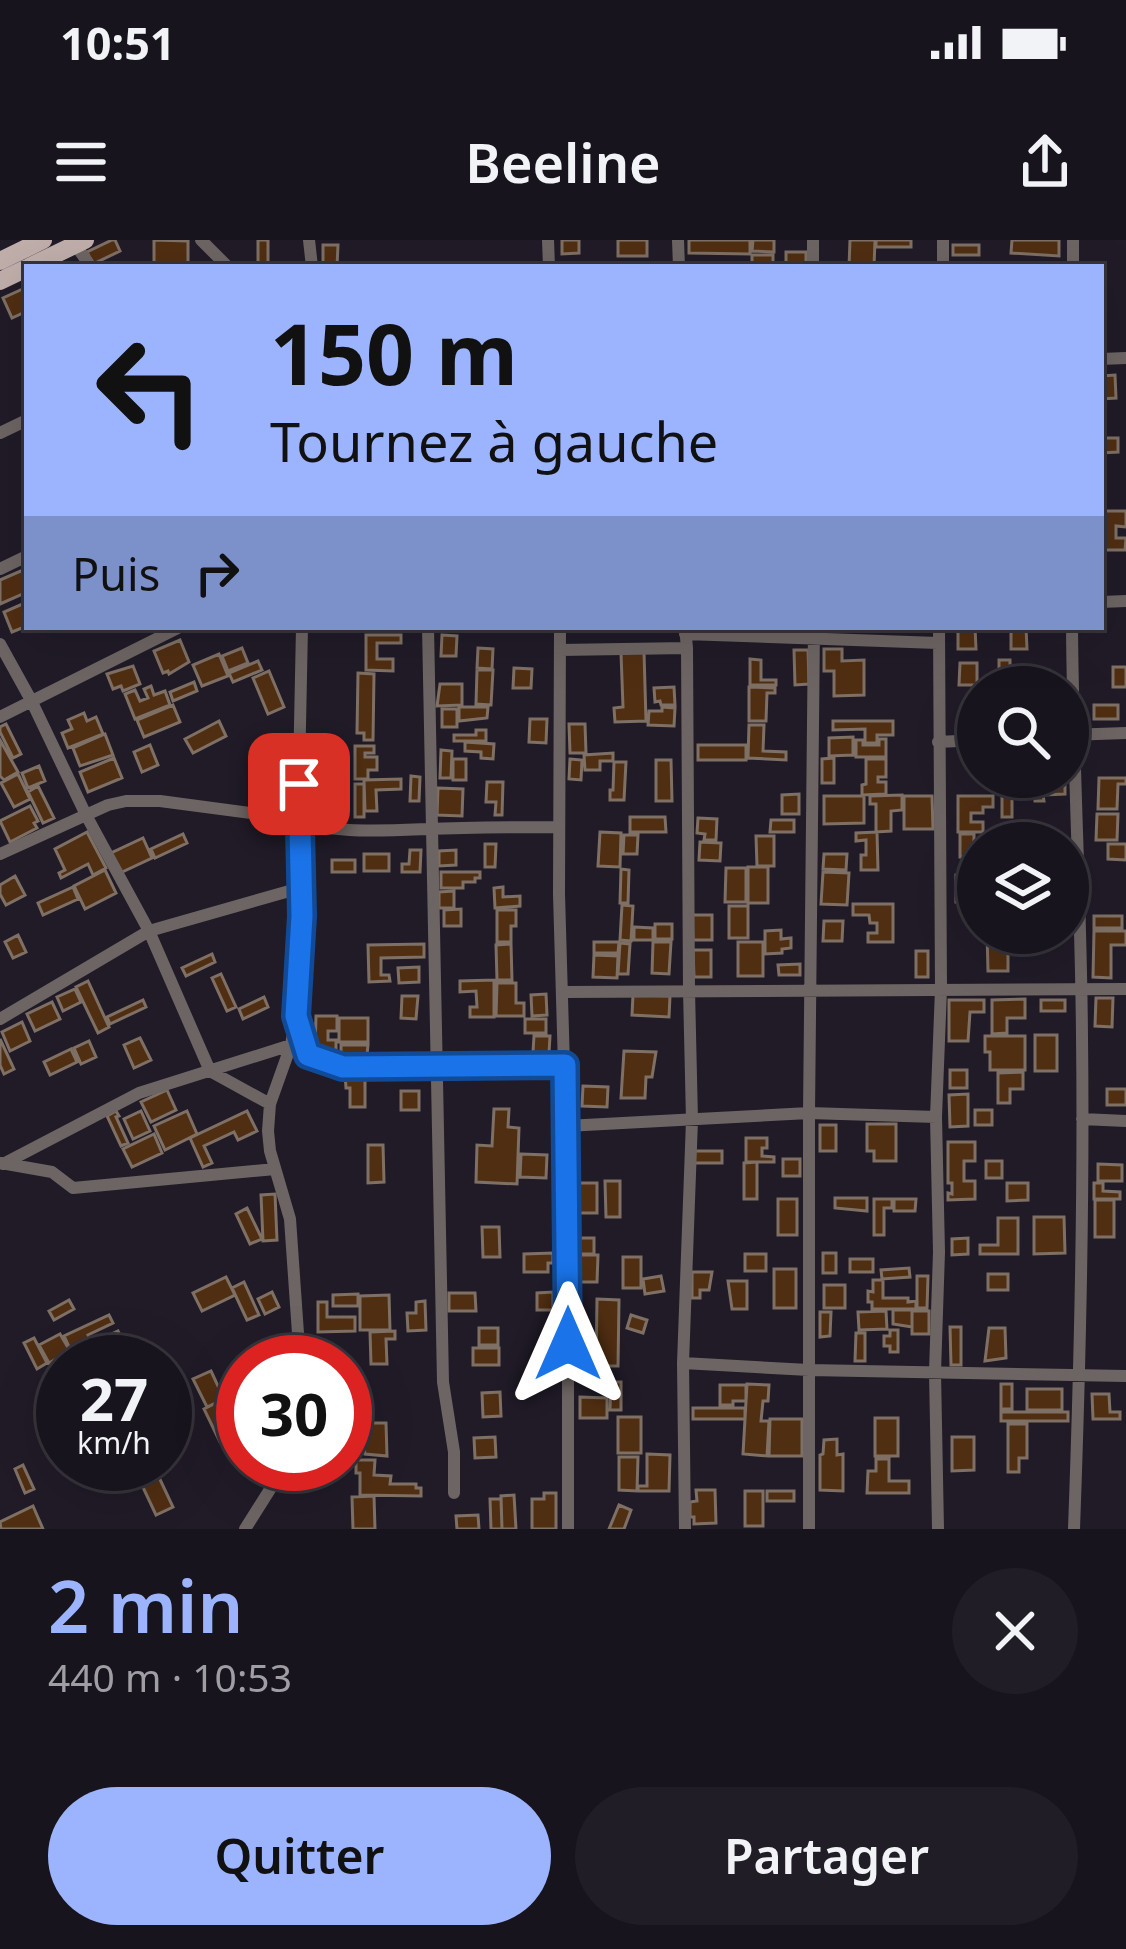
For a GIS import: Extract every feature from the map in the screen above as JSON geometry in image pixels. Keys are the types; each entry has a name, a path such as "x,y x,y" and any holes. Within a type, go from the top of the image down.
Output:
{"main road":[{"path":"0,260 43,240"},
{"path":"34,264 78,241"}],"street":[{"path":"201,240 225,264"},
{"path":"0,717 174,630"},
{"path":"297,1335 293,1238 268,1141 270,1104 296,1016 302,630"},
{"path":"428,630 443,1382 454,1452 454,1493"},
{"path":"560,630 568,1529"},
{"path":"938,1529 939,630"},
{"path":"1071,666 1072,630"},
{"path":"560,650 686,637 814,633 938,643"},
{"path":"809,1529 814,633"},
{"path":"685,1529 683,1363 692,1120 686,637"},
{"path":"0,644 149,931 210,1071 270,1104"},
{"path":"1089,735 1126,734"},
{"path":"938,742 957,741"},
{"path":"1073,798 1082,1119 1074,1529"},
{"path":"0,854 108,805 141,800 364,832 559,827"},
{"path":"0,1019 149,931 300,888"},
{"path":"563,992 1126,989"},
{"path":"296,1016 308,1055 343,1067 565,1065"},
{"path":"1,1163 139,1093 291,1045"},
{"path":"566,1126 809,1113 936,1117"},
{"path":"1082,1119 1126,1121"},
{"path":"1,1163 52,1172 73,1187 275,1168"},
{"path":"683,1363 1126,1376"},
{"path":"245,1529 269,1491"}],"building":[{"path":"112,240 120,251 93,264 87,252"},
{"path":"154,240 188,241 188,264 154,264"},
{"path":"258,240 268,240 268,264 258,264"},
{"path":"562,240 579,240 579,253 562,254"},
{"path":"618,240 647,240 647,256 618,256"},
{"path":"689,240 750,240 750,254 689,253"},
{"path":"753,240 774,240 774,252 752,251"},
{"path":"850,240 875,240 874,264 849,264"},
{"path":"876,240 911,240 911,247 876,247"},
{"path":"1012,240 1059,240 1059,256 1011,253"},
{"path":"323,245 338,245 337,264 323,264"},
{"path":"953,245 979,245 979,255 953,255"},
{"path":"786,252 806,252 806,264 786,264"},
{"path":"752,255 773,255 773,264 752,264"},
{"path":"24,288 24,312 12,318 3,298"},
{"path":"1115,375 1116,398 1104,399 1104,376"},
{"path":"1104,438 1118,438 1118,452 1104,453"},
{"path":"1104,511 1126,511 1126,527 1116,526 1116,538 1126,538 1125,550 1104,550"},
{"path":"23,570 24,593 0,604 0,580"},
{"path":"24,603 24,627 12,632 4,612"},
{"path":"958,630 975,630 976,649 958,649"},
{"path":"1011,630 1026,630 1027,649 1011,649"},
{"path":"366,635 401,635 401,643 377,643 377,659 393,659 393,671 366,670"},
{"path":"442,635 457,636 456,656 441,656"},
{"path":"180,640 189,662 163,673 154,651"},
{"path":"242,648 248,663 228,671 222,656"},
{"path":"478,648 493,649 492,669 477,668"},
{"path":"824,649 842,649 842,661 864,660 864,695 834,696 834,671 824,671"},
{"path":"794,650 808,650 809,684 795,685"},
{"path":"644,652 646,721 615,722 614,708 623,707 621,653"},
{"path":"219,654 228,676 202,686 193,665"},
{"path":"750,659 761,660 761,680 776,680 776,685 750,685"},
{"path":"258,661 262,670 233,682 229,673"},
{"path":"133,666 140,684 123,691 121,686 113,689 107,674"},
{"path":"1113,667 1126,667 1126,687 1113,687"},
{"path":"514,668 532,669 531,688 513,688"},
{"path":"477,670 493,670 491,705 476,704"},
{"path":"269,671 284,707 268,714 253,678"},
{"path":"358,673 374,674 373,740 364,740 364,733 357,733"},
{"path":"194,682 197,691 173,701 170,692"},
{"path":"440,684 462,684 462,705 437,706"},
{"path":"151,686 154,695 165,691 170,705 135,719 125,694 135,690 140,701 148,698 144,689"},
{"path":"674,687 675,705 655,702 654,688"},
{"path":"749,687 775,688 775,693 767,693 766,721 749,721"},
{"path":"173,705 180,722 144,737 137,720"},
{"path":"1094,705 1118,705 1118,719 1094,719"},
{"path":"459,707 488,707 487,718 459,721"},
{"path":"662,707 675,708 674,726 648,725 649,711 662,711"},
{"path":"442,709 457,709 457,727 442,727"},
{"path":"84,713 87,721 96,717 103,734 68,748 62,733 72,729 68,720"},
{"path":"530,719 547,719 546,743 529,742"},
{"path":"219,721 226,736 193,753 185,739"},
{"path":"833,721 893,721 893,735 877,735 877,743 865,743 865,729 833,730"},
{"path":"6,724 21,754 13,758 0,732"},
{"path":"569,724 585,724 586,753 570,753"},
{"path":"749,725 764,725 763,751 786,752 786,760 748,758"},
{"path":"476,730 486,730 486,741 454,741 454,735 476,735"},
{"path":"105,734 113,755 80,766 73,748"},
{"path":"853,737 853,755 829,756 829,738"},
{"path":"879,739 886,739 886,757 856,757 856,740 879,745"},
{"path":"0,740 18,772 4,780 0,776"},
{"path":"465,742 494,744 493,759 465,751"},
{"path":"150,745 158,765 142,772 134,752"},
{"path":"320,745 337,746 337,781 319,780"},
{"path":"698,745 746,745 746,760 698,760"},
{"path":"355,746 374,746 374,753 365,753 365,757 377,757 377,770 368,770 368,779 355,779"},
{"path":"441,750 452,751 451,778 440,778"},
{"path":"613,753 613,761 600,761 600,770 585,770 584,755"},
{"path":"114,758 122,778 88,792 80,772"},
{"path":"834,758 834,783 822,783 822,759"},
{"path":"453,759 466,759 466,780 453,780"},
{"path":"570,759 582,760 581,780 569,779"},
{"path":"866,759 886,759 886,777 878,777 878,782 886,782 886,794 862,795"},
{"path":"656,760 671,760 672,801 656,801"},
{"path":"614,762 626,762 624,800 610,800"},
{"path":"39,766 45,781 28,788 22,773"},
{"path":"18,774 30,799 14,807 1,783"},
{"path":"411,776 420,777 419,801 410,801"},
{"path":"1099,778 1126,778 1126,784 1118,784 1117,809 1098,809"},
{"path":"401,779 401,789 376,790 377,811 365,811 364,780"},
{"path":"487,782 503,782 502,815 495,815 496,802 486,802"},
{"path":"355,784 364,784 364,817 355,817"},
{"path":"38,786 54,818 43,823 28,792"},
{"path":"438,788 463,789 462,816 437,815"},
{"path":"278,793 281,801 254,812 251,804"},
{"path":"799,794 799,814 782,814 782,795"},
{"path":"902,795 902,810 891,811 891,831 876,832 876,804 870,804 870,796"},
{"path":"824,796 864,796 864,823 824,824"},
{"path":"904,796 932,796 933,829 904,829"},
{"path":"958,798 993,798 993,807 971,813 971,822 958,822"},
{"path":"1002,798 1012,798 1012,817 1002,817"},
{"path":"30,806 37,828 10,842 0,821"},
{"path":"1097,814 1118,814 1117,840 1096,840"},
{"path":"630,817 665,817 666,832 630,832"},
{"path":"698,818 717,819 716,840 704,840 705,834 697,833"},
{"path":"771,820 794,820 794,832 770,832"},
{"path":"87,832 106,868 93,875 88,864 61,878 59,873 65,870 55,849"},
{"path":"600,832 621,833 620,867 598,866"},
{"path":"877,832 878,870 861,870 866,840 856,841 856,833"},
{"path":"183,834 187,843 155,858 151,849"},
{"path":"624,835 638,835 637,854 623,854"},
{"path":"756,836 774,836 774,866 757,866"},
{"path":"143,838 152,858 120,873 111,853"},
{"path":"700,842 721,843 720,861 699,860"},
{"path":"485,844 496,844 495,867 485,867"},
{"path":"1108,844 1126,844 1126,860 1108,859"},
{"path":"410,850 421,850 420,872 402,872 402,864 409,864"},
{"path":"456,850 456,865 439,866 439,851"},
{"path":"364,854 389,854 389,871 364,871"},
{"path":"824,854 847,854 846,870 823,869"},
{"path":"332,860 355,860 355,872 332,872"},
{"path":"748,867 768,867 768,903 748,903"},
{"path":"726,868 746,868 746,902 725,902"},
{"path":"621,869 629,870 628,903 620,903"},
{"path":"105,870 116,893 85,909 74,886"},
{"path":"441,872 480,872 480,878 463,882 463,888 441,888"},
{"path":"823,872 849,873 847,905 821,904"},
{"path":"15,876 25,895 6,905 0,885"},
{"path":"73,887 78,899 43,915 38,903"},
{"path":"503,887 503,897 520,896 520,906 495,908 494,888"},
{"path":"454,891 454,908 439,908 439,892"},
{"path":"853,904 893,904 893,942 868,942 868,933 877,933 877,923 870,923 869,915 853,915"},
{"path":"622,905 633,906 631,941 620,940"},
{"path":"729,906 748,906 748,938 729,938"},
{"path":"461,909 461,926 444,926 444,910"},
{"path":"497,910 516,910 511,942 497,942"},
{"path":"692,915 712,915 712,940 693,940"},
{"path":"1094,916 1122,916 1122,928 1094,928"},
{"path":"824,921 843,921 842,941 823,941"},
{"path":"655,924 672,924 672,939 655,939"},
{"path":"634,927 653,928 653,940 634,940"},
{"path":"781,930 781,939 791,938 791,948 765,954 765,931"},
{"path":"1094,931 1126,931 1126,945 1111,945 1111,978 1093,977"},
{"path":"18,935 26,952 13,958 5,942"},
{"path":"594,942 619,942 618,953 594,953"},
{"path":"653,942 671,942 669,974 652,973"},
{"path":"738,942 763,942 763,976 738,976"},
{"path":"620,943 630,944 628,974 618,974"},
{"path":"424,944 424,957 381,958 381,975 389,975 390,981 369,982 368,945"},
{"path":"511,944 512,980 497,980 496,945"},
{"path":"693,950 711,950 711,977 694,977"},
{"path":"916,951 928,951 928,977 916,977"},
{"path":"212,954 215,962 186,976 182,968"},
{"path":"988,954 1008,954 1008,971 988,971"},
{"path":"594,955 618,956 617,978 593,977"},
{"path":"800,964 800,975 779,975 778,965"},
{"path":"419,967 419,982 399,983 398,968"},
{"path":"221,974 236,1007 227,1011 212,978"},
{"path":"494,980 494,1017 470,1017 470,1007 477,1007 476,991 460,992 460,981"},
{"path":"88,981 109,1027 98,1033 76,987"},
{"path":"497,983 516,983 516,1003 524,1003 524,1016 496,1016"},
{"path":"75,989 81,1002 63,1011 57,997"},
{"path":"546,994 547,1015 532,1016 531,995"},
{"path":"633,995 670,996 669,1017 632,1015"},
{"path":"402,996 418,996 416,1019 401,1018"},
{"path":"264,997 268,1007 243,1019 239,1009"},
{"path":"1096,998 1113,998 1112,1027 1095,1026"},
{"path":"1025,999 1025,1018 1007,1018 1007,1033 992,1034 992,1000"},
{"path":"143,1000 146,1007 110,1024 107,1017"},
{"path":"949,1000 984,1000 984,1012 970,1012 968,1041 949,1041"},
{"path":"1041,1000 1065,1000 1065,1011 1041,1011"},
{"path":"52,1002 60,1019 35,1031 27,1014"},
{"path":"316,1016 337,1016 337,1031 328,1031 328,1040 336,1040 336,1056 315,1050"},
{"path":"339,1018 368,1018 368,1042 339,1042"},
{"path":"525,1019 546,1019 546,1033 525,1033"},
{"path":"22,1022 30,1041 10,1051 2,1032"},
{"path":"1035,1035 1057,1035 1057,1071 1035,1071"},
{"path":"534,1036 550,1036 549,1053 533,1052"},
{"path":"985,1036 1025,1036 1025,1070 990,1070"},
{"path":"140,1038 151,1060 134,1068 124,1045"},
{"path":"0,1039 14,1069 4,1074 0,1065"},
{"path":"89,1041 96,1057 81,1064 74,1048"},
{"path":"341,1045 368,1045 367,1055 341,1055"},
{"path":"71,1049 77,1062 50,1075 44,1062"},
{"path":"624,1051 656,1052 652,1077 646,1077 645,1098 621,1098"},
{"path":"950,1070 967,1070 967,1088 950,1088"},
{"path":"365,1072 365,1107 350,1107 345,1073"},
{"path":"1023,1072 1023,1089 1010,1089 1010,1103 998,1103 998,1073"},
{"path":"583,1086 608,1087 607,1107 582,1106"},
{"path":"1107,1089 1126,1089 1126,1105 1107,1105"},
{"path":"167,1090 176,1110 151,1122 141,1102"},
{"path":"401,1091 419,1091 419,1110 401,1110"},
{"path":"968,1094 968,1126 950,1127 949,1095"},
{"path":"494,1109 509,1109 508,1127 519,1128 517,1184 476,1182 477,1145 492,1146"},
{"path":"975,1110 992,1110 992,1125 975,1125"},
{"path":"116,1111 128,1143 121,1146 107,1116"},
{"path":"141,1111 150,1131 133,1139 124,1119"},
{"path":"187,1111 197,1134 165,1150 154,1126"},
{"path":"247,1111 257,1131 238,1140 234,1132 204,1146 212,1163 203,1167 190,1138"},
{"path":"867,1124 896,1124 896,1161 874,1161 874,1151 867,1151"},
{"path":"820,1125 836,1125 836,1151 820,1151"},
{"path":"154,1134 162,1153 132,1167 123,1149"},
{"path":"746,1138 767,1138 762,1156 774,1157 774,1162 746,1162"},
{"path":"948,1142 975,1142 975,1161 964,1161 964,1181 975,1181 975,1199 948,1200 952,1183 948,1183"},
{"path":"368,1145 383,1145 384,1182 368,1183"},
{"path":"692,1151 722,1151 722,1163 692,1163"},
{"path":"521,1154 547,1155 546,1178 520,1177"},
{"path":"783,1159 800,1159 800,1176 783,1176"},
{"path":"986,1161 1002,1161 1002,1178 986,1178"},
{"path":"757,1162 757,1199 744,1199 744,1163"},
{"path":"1098,1164 1122,1165 1122,1181 1098,1181"},
{"path":"605,1181 620,1181 620,1217 606,1217"},
{"path":"573,1183 597,1183 597,1213 577,1213 573,1208"},
{"path":"1007,1183 1028,1183 1028,1200 1007,1201"},
{"path":"1094,1183 1103,1183 1103,1191 1120,1192 1120,1199 1094,1199"},
{"path":"275,1194 277,1240 263,1241 261,1195"},
{"path":"835,1198 867,1198 867,1211 835,1208"},
{"path":"778,1199 797,1199 797,1235 778,1235"},
{"path":"874,1199 892,1199 892,1208 884,1208 884,1235 874,1235"},
{"path":"894,1199 916,1199 915,1211 894,1211"},
{"path":"1095,1200 1114,1200 1114,1237 1095,1237"},
{"path":"247,1208 262,1239 250,1244 236,1214"},
{"path":"1034,1217 1064,1217 1065,1253 1034,1254"},
{"path":"998,1218 1018,1218 1018,1254 980,1254 980,1245 998,1245"},
{"path":"482,1227 499,1227 500,1257 483,1257"},
{"path":"574,1238 594,1238 594,1254 574,1254"},
{"path":"968,1238 968,1254 952,1255 952,1239"},
{"path":"553,1253 548,1272 524,1272 524,1254"},
{"path":"823,1253 836,1253 836,1273 823,1273"},
{"path":"745,1254 766,1254 766,1271 745,1271"},
{"path":"575,1255 598,1255 597,1282 575,1282"},
{"path":"623,1257 641,1257 641,1288 623,1288"},
{"path":"850,1259 873,1259 873,1272 850,1272"},
{"path":"909,1268 910,1277 882,1279 881,1270"},
{"path":"774,1269 796,1269 796,1308 774,1308"},
{"path":"692,1272 712,1272 709,1290 700,1290 700,1298 692,1298"},
{"path":"988,1274 1008,1274 1008,1290 988,1290"},
{"path":"661,1276 664,1291 645,1294 643,1279"},
{"path":"917,1276 928,1276 927,1308 917,1308"},
{"path":"226,1277 235,1295 202,1311 193,1293"},
{"path":"873,1280 883,1280 883,1298 908,1298 908,1302 916,1301 916,1309 872,1309 868,1291 873,1292"},
{"path":"728,1281 747,1281 747,1309 732,1309"},
{"path":"244,1282 259,1315 247,1320 232,1288"},
{"path":"824,1285 845,1285 845,1308 824,1308"},
{"path":"272,1292 279,1307 265,1314 258,1299"},
{"path":"553,1292 553,1310 537,1310 537,1293"},
{"path":"449,1293 475,1293 476,1311 449,1311"},
{"path":"358,1294 358,1306 333,1306 333,1295"},
{"path":"389,1295 390,1330 360,1330 360,1296"},
{"path":"597,1299 619,1300 618,1366 596,1366"},
{"path":"69,1300 74,1309 54,1320 49,1311"},
{"path":"425,1301 426,1330 408,1331 407,1313 416,1313 416,1302"},
{"path":"318,1302 327,1302 327,1317 355,1317 355,1331 318,1332"},
{"path":"893,1310 912,1310 912,1327 893,1324"},
{"path":"886,1311 887,1329 859,1330 858,1312"},
{"path":"912,1311 929,1311 929,1334 912,1334"},
{"path":"820,1312 831,1312 830,1336 820,1337"},
{"path":"109,1315 113,1323 88,1335 66,1335"},
{"path":"631,1315 647,1320 643,1333 627,1328"},
{"path":"950,1327 961,1327 961,1365 951,1365"},
{"path":"479,1328 498,1328 498,1345 479,1345"},
{"path":"989,1328 1005,1328 1006,1358 985,1361"},
{"path":"890,1330 898,1330 898,1352 884,1346"},
{"path":"395,1331 395,1339 386,1339 387,1364 372,1364 370,1332"},
{"path":"856,1333 865,1333 865,1361 855,1361"},
{"path":"34,1338 36,1342 36,1367 24,1343"},
{"path":"473,1348 499,1348 499,1365 473,1365"},
{"path":"211,1371 216,1403 207,1407 193,1379"},
{"path":"611,1382 621,1382 621,1410 610,1410"},
{"path":"747,1384 769,1385 761,1421 769,1421 767,1456 743,1454"},
{"path":"1001,1384 1012,1384 1012,1409 1001,1409"},
{"path":"720,1385 746,1385 746,1401 720,1405"},
{"path":"1027,1389 1062,1389 1062,1410 1027,1410"},
{"path":"500,1392 501,1416 483,1417 482,1393"},
{"path":"1092,1394 1109,1394 1110,1412 1120,1412 1120,1419 1093,1419"},
{"path":"580,1397 607,1398 607,1418 580,1418"},
{"path":"216,1403 216,1434 204,1409"},
{"path":"693,1408 745,1408 745,1419 693,1419"},
{"path":"1001,1412 1068,1412 1068,1421 1001,1421"},
{"path":"618,1417 641,1417 641,1453 618,1453"},
{"path":"875,1418 898,1418 898,1456 875,1456"},
{"path":"770,1419 802,1419 802,1456 769,1456"},
{"path":"372,1423 386,1423 387,1456 372,1455"},
{"path":"1008,1424 1027,1424 1027,1458 1019,1458 1019,1472 1008,1472"},
{"path":"495,1437 496,1457 475,1458 474,1438"},
{"path":"952,1437 974,1437 974,1470 952,1471"},
{"path":"837,1439 837,1455 843,1454 843,1491 820,1490 824,1440"},
{"path":"647,1454 670,1455 669,1491 638,1491 638,1486 647,1486"},
{"path":"619,1457 638,1457 637,1491 619,1490"},
{"path":"876,1459 889,1459 889,1481 909,1481 909,1493 867,1493 868,1471 876,1471"},
{"path":"372,1460 374,1475 391,1476 390,1484 421,1488 421,1496 360,1495 360,1491 372,1491"},
{"path":"23,1465 34,1489 25,1493 15,1469"},
{"path":"696,1490 715,1490 716,1523 694,1524 690,1502 697,1501"},
{"path":"145,1491 165,1491 173,1507 156,1515"},
{"path":"745,1491 763,1491 763,1526 745,1526"},
{"path":"767,1491 794,1491 794,1501 767,1501"},
{"path":"544,1493 556,1493 556,1529 532,1529 532,1499 544,1499"},
{"path":"514,1495 516,1529 502,1529 501,1496"},
{"path":"374,1496 375,1529 353,1529 352,1497"},
{"path":"490,1499 501,1499 502,1529 491,1529"},
{"path":"619,1505 631,1510 624,1529 609,1529"},
{"path":"33,1506 43,1529 1,1529 0,1522"},
{"path":"478,1515 479,1529 457,1529 456,1516"}],"route":[{"path":"299,784 302,916 296,1016 308,1055 343,1067 368,1068 565,1065 568,1344"}]}
